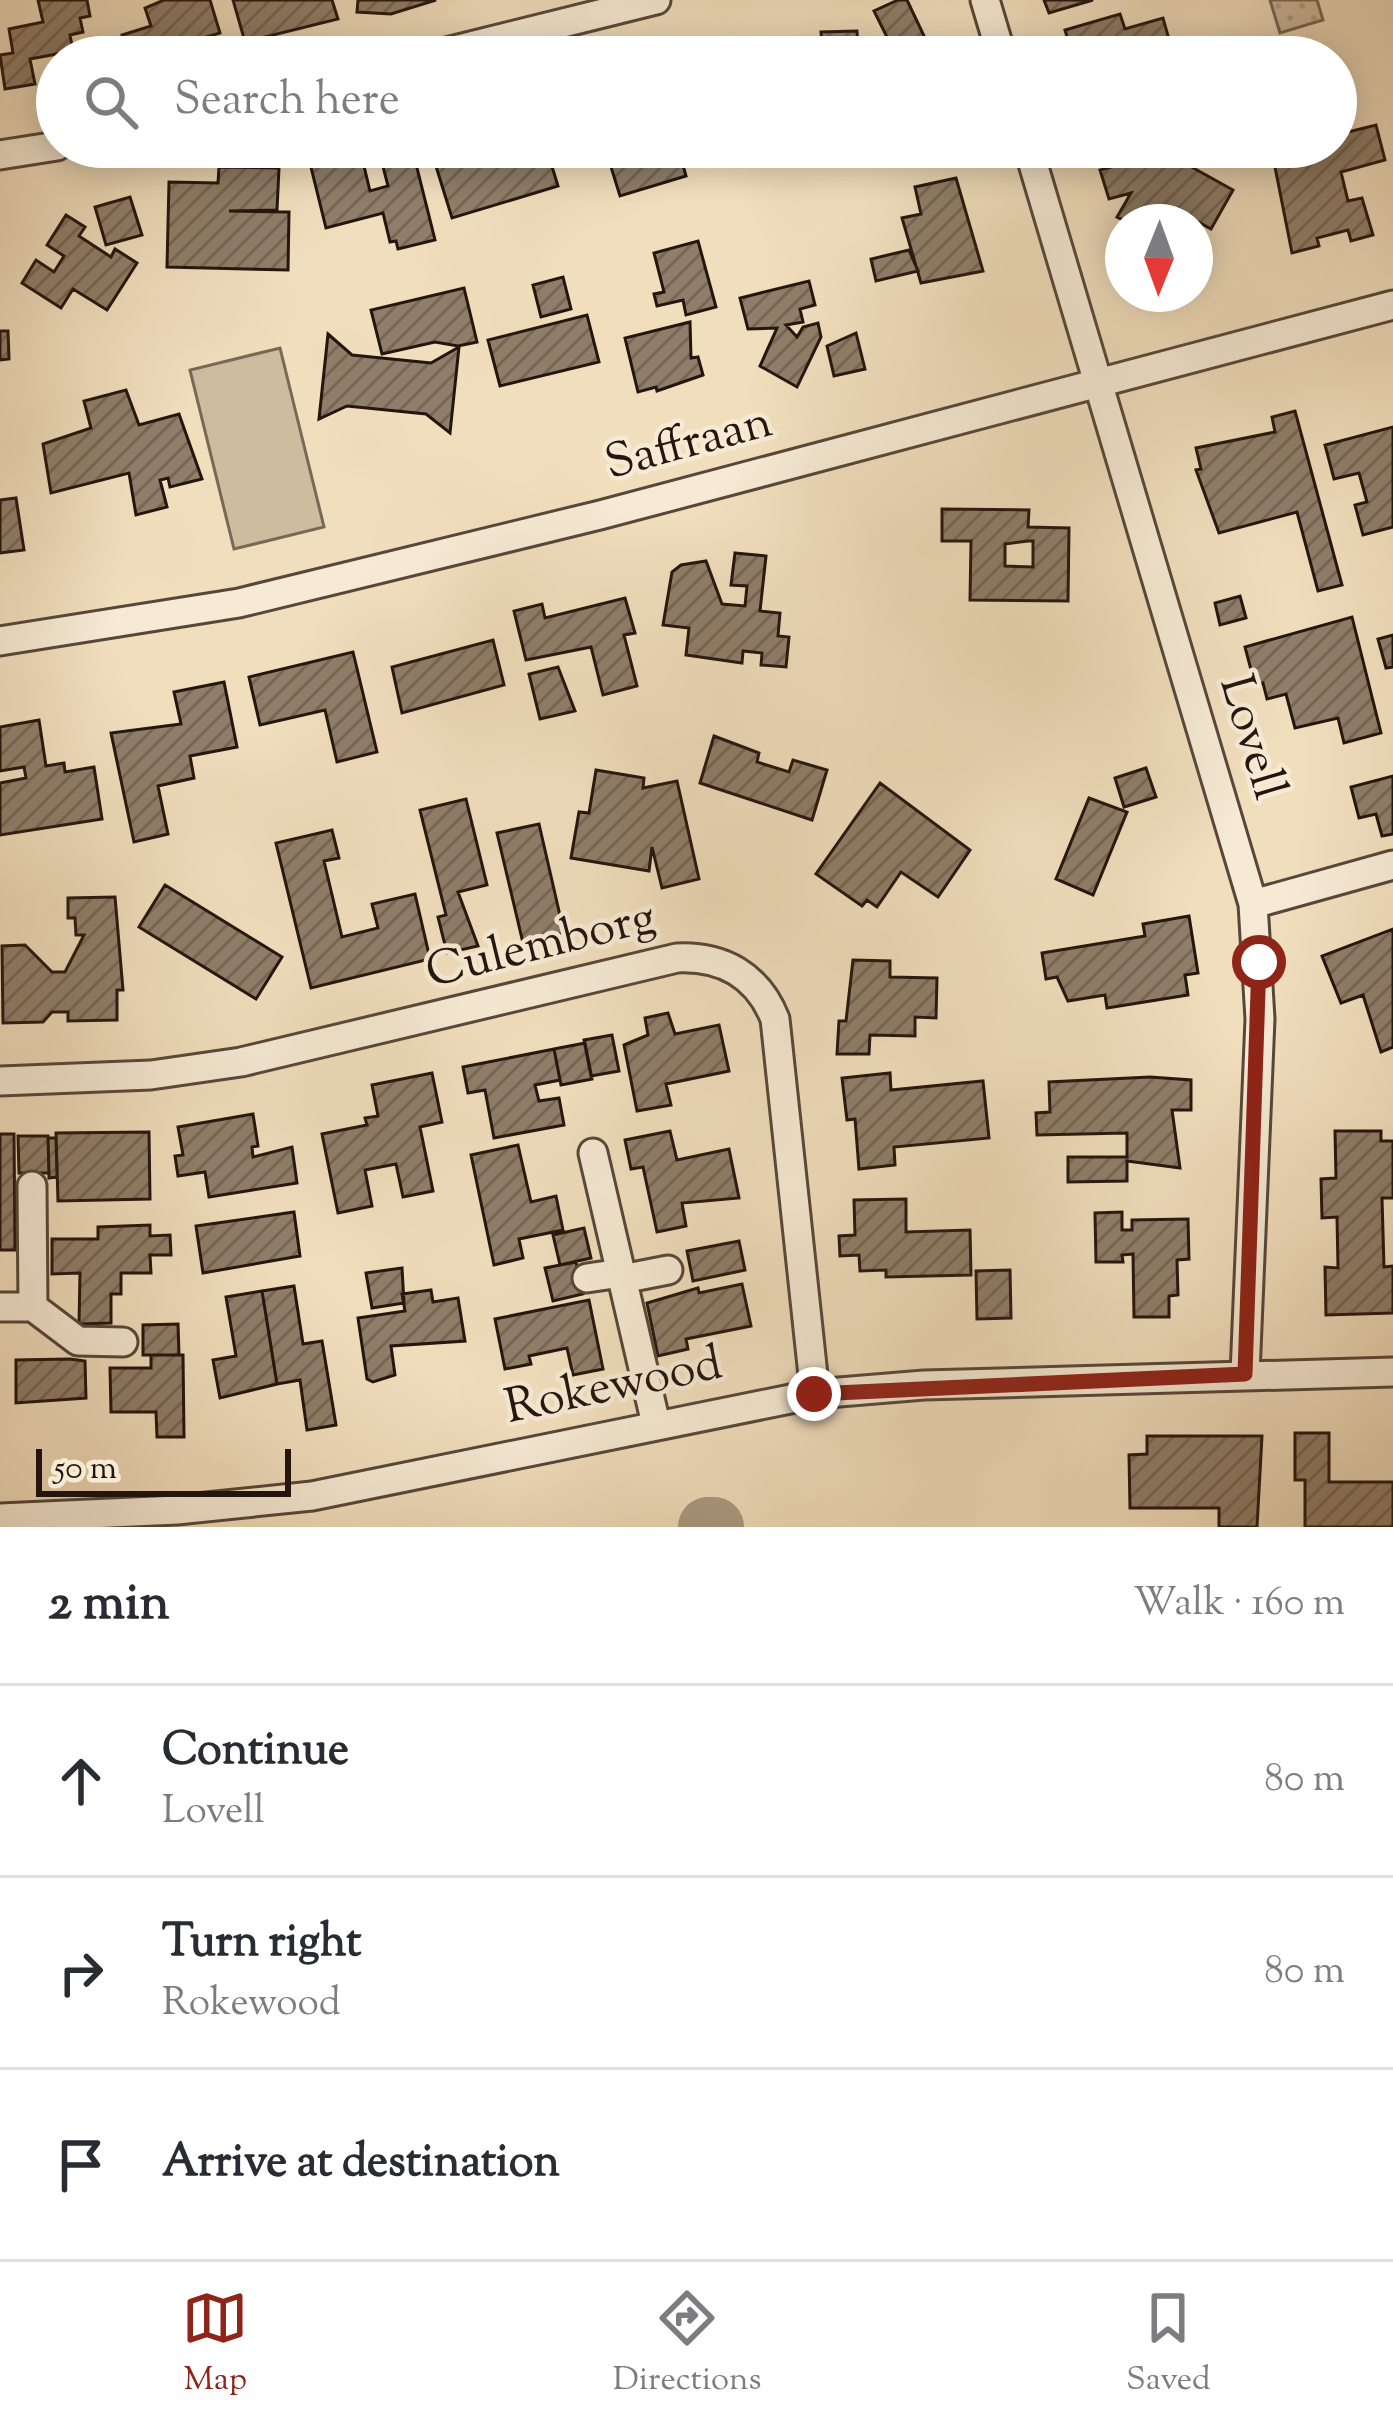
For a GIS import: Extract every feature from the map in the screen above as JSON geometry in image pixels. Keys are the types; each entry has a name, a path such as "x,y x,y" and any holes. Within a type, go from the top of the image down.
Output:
{"street":[{"path":"487,36 560,11 656,0"},
{"path":"985,0 996,36"},
{"path":"0,155 36,149"},
{"name":"Lovell","path":"1034,168 1253,904 1260,1019 1245,1374"},
{"name":"Saffraan","path":"0,641 239,603 1393,305"},
{"path":"1253,904 1393,866"},
{"name":"Culemborg","path":"0,1081 151,1075 241,1062 677,958 717,961 754,984 775,1019 814,1394"},
{"path":"593,1153 656,1424"},
{"path":"32,1186 33,1307"},
{"path":"587,1278 668,1270"},
{"path":"0,1307 33,1307 78,1341 124,1342"},
{"name":"Rokewood","path":"0,1518 289,1499 814,1394 1245,1374 1393,1372"}],"shaded area":[{"path":"1270,0 1317,0 1323,20 1280,33"},
{"path":"280,348 324,527 234,549 190,370"}],"building":[{"path":"38,0 87,0 90,16 80,18 83,32 36,36 36,58 30,59 35,84 5,89 0,55 13,53 9,29 43,22"},
{"path":"164,0 210,0 220,33 122,36 151,26 145,8"},
{"path":"233,0 332,0 338,19 269,36 243,36"},
{"path":"358,0 436,0 391,14 357,12"},
{"path":"907,0 924,36 886,36 874,11"},
{"path":"1044,0 1093,0 1049,13"},
{"path":"1120,14 1125,29 1163,18 1168,36 1067,36 1065,30"},
{"path":"857,31 857,36 821,36 821,32"},
{"path":"1376,125 1385,160 1357,168 1357,130"},
{"path":"219,168 279,168 277,210 229,211 289,212 288,270 167,267 169,182 218,183"},
{"path":"311,168 364,168 370,191 388,186 383,168 417,168 435,240 398,249 396,241 390,242 383,213 326,228"},
{"path":"437,168 552,168 558,186 452,218"},
{"path":"611,168 684,168 686,176 620,196"},
{"path":"1107,168 1193,168 1233,190 1213,225 1213,204 1125,204 1131,193 1109,199 1100,170"},
{"path":"1275,168 1356,168 1341,172 1348,201 1362,198 1373,235 1351,241 1348,230 1317,238 1319,246 1292,253"},
{"path":"956,178 983,271 921,283 902,218 921,214 915,187"},
{"path":"130,197 142,235 106,245 95,207"},
{"path":"66,215 85,227 79,236 111,257 115,249 137,263 107,310 73,289 61,308 22,283 36,260 54,272 64,256 47,245"},
{"path":"698,241 716,307 686,315 683,300 657,306 654,294 664,292 654,253"},
{"path":"909,250 918,271 876,281 871,259"},
{"path":"563,277 571,309 541,317 533,285"},
{"path":"809,281 815,305 800,309 803,322 786,325 797,337 803,327 818,323 821,337 797,387 760,366 777,328 748,329 740,298"},
{"path":"464,288 477,342 458,346 435,342 382,354 371,310"},
{"path":"587,315 599,362 500,386 488,340"},
{"path":"690,322 691,358 698,357 703,375 657,391 656,387 638,392 625,338"},
{"path":"0,331 8,331 9,359 0,360"},
{"path":"856,333 865,369 834,376 827,346"},
{"path":"328,334 352,355 431,363 459,347 450,433 426,414 347,406 319,419"},
{"path":"126,390 139,425 179,414 202,479 170,487 168,478 160,480 167,507 136,515 129,473 51,493 43,444 91,428 84,401"},
{"path":"1295,411 1342,585 1318,591 1297,512 1219,533 1196,470 1201,469 1196,448 1275,432 1272,417"},
{"path":"1393,427 1393,527 1363,535 1355,505 1367,502 1359,473 1334,479 1325,445"},
{"path":"16,498 24,550 0,553 0,500"},
{"path":"942,509 1029,510 1028,527 1069,528 1068,601 970,600 971,541 942,541","holes":["1033,541 1033,567 1005,566 1005,544"]},
{"path":"735,553 766,556 760,611 780,613 778,636 789,637 786,667 761,665 762,653 743,651 742,663 686,655 689,628 663,625 672,572 681,565 706,561 722,604 745,606 747,586 731,585"},
{"path":"1240,596 1246,618 1220,625 1215,603"},
{"path":"625,598 635,633 624,635 637,686 603,695 591,647 526,660 514,611 542,604 545,618"},
{"path":"1352,617 1381,733 1344,743 1338,718 1295,728 1286,694 1267,699 1263,683 1255,685 1245,647"},
{"path":"1393,635 1393,667 1386,668 1378,639"},
{"path":"493,640 504,685 402,713 392,667"},
{"path":"353,652 377,752 337,762 325,710 260,725 249,677"},
{"path":"558,667 575,711 540,719 529,674"},
{"path":"224,682 237,747 190,756 194,778 158,786 168,834 134,842 111,733 181,724 174,692"},
{"path":"39,720 46,766 64,763 65,772 94,767 102,819 0,835 0,783 26,778 24,767 0,771 0,727"},
{"path":"714,736 759,753 757,762 789,772 793,760 827,770 812,820 700,783"},
{"path":"1146,768 1156,797 1124,807 1115,778"},
{"path":"596,770 644,778 643,788 677,781 699,879 662,888 652,847 649,871 571,858 579,812 589,813"},
{"path":"1393,776 1393,834 1382,836 1376,814 1359,818 1351,787"},
{"path":"880,783 970,850 938,897 901,872 877,907 867,900 862,906 816,874"},
{"path":"1089,798 1127,812 1093,895 1056,879"},
{"path":"466,799 487,885 458,892 478,946 447,953 438,917 446,915 420,810"},
{"path":"539,824 564,933 523,943 497,833"},
{"path":"332,830 339,858 324,861 342,937 378,928 372,904 415,894 430,959 311,988 276,843"},
{"path":"165,885 282,957 256,999 139,927"},
{"path":"115,897 123,990 117,990 117,1020 68,1021 68,1012 52,1012 43,1022 3,1023 2,946 25,945 52,972 65,972 84,935 76,935 75,918 68,918 68,898"},
{"path":"1189,916 1198,973 1185,975 1188,995 1107,1008 1105,995 1068,1001 1057,977 1046,979 1042,953 1145,936 1143,924"},
{"path":"1393,929 1393,1047 1381,1052 1363,995 1341,1003 1322,956"},
{"path":"853,960 890,961 890,977 937,978 936,1018 915,1017 915,1036 870,1035 869,1054 837,1054"},
{"path":"668,1013 675,1034 719,1025 729,1071 666,1084 671,1105 637,1111 624,1045 648,1035 645,1018"},
{"path":"612,1035 619,1071 591,1076 584,1040"},
{"path":"585,1043 592,1079 561,1085 554,1049"},
{"path":"554,1049 560,1080 535,1085 539,1101 559,1098 564,1125 494,1138 485,1090 468,1093 463,1067"},
{"path":"432,1073 442,1122 420,1127 433,1191 403,1197 396,1164 365,1170 372,1206 338,1213 322,1134 367,1125 365,1118 378,1116 372,1085"},
{"path":"890,1073 891,1090 983,1081 989,1138 894,1147 895,1165 859,1169 855,1119 847,1120 842,1078"},
{"path":"1191,1080 1191,1110 1172,1110 1180,1168 1127,1161 1127,1181 1068,1182 1068,1157 1127,1157 1127,1133 1037,1135 1036,1113 1050,1112 1049,1082"},
{"path":"253,1114 258,1146 252,1147 253,1157 292,1147 297,1183 209,1197 205,1172 178,1176 175,1156 183,1155 178,1127"},
{"path":"670,1131 677,1160 729,1149 739,1198 682,1203 686,1226 657,1232 643,1167 631,1169 625,1140"},
{"path":"1335,1131 1381,1131 1381,1141 1393,1141 1393,1198 1382,1198 1384,1267 1393,1266 1393,1313 1326,1315 1325,1267 1338,1268 1337,1217 1322,1218 1321,1179 1336,1178"},
{"path":"149,1132 150,1199 58,1201 56,1133"},
{"path":"0,1134 14,1134 15,1250 0,1250"},
{"path":"18,1136 48,1136 49,1173 19,1173"},
{"path":"48,1138 56,1138 57,1177 49,1178"},
{"path":"518,1145 531,1202 556,1196 563,1230 519,1239 523,1258 494,1265 471,1155"},
{"path":"906,1199 906,1232 970,1230 971,1275 886,1277 886,1270 860,1271 859,1255 840,1256 839,1236 855,1235 854,1200"},
{"path":"294,1212 300,1256 203,1273 196,1226"},
{"path":"1122,1212 1122,1230 1132,1230 1132,1220 1188,1219 1189,1259 1177,1260 1178,1295 1169,1296 1169,1317 1134,1317 1133,1254 1122,1255 1123,1262 1096,1262 1095,1213"},
{"path":"150,1225 150,1236 170,1235 171,1255 150,1255 151,1273 121,1273 121,1294 111,1294 111,1323 79,1324 80,1273 52,1274 52,1239 98,1239 98,1227"},
{"path":"584,1228 591,1258 560,1265 553,1235"},
{"path":"739,1241 745,1270 693,1281 687,1251"},
{"path":"576,1262 583,1294 553,1301 545,1268"},
{"path":"402,1268 404,1303 372,1308 366,1273"},
{"path":"1010,1270 1011,1318 977,1319 976,1271"},
{"path":"742,1284 751,1326 686,1339 688,1349 658,1356 647,1303 698,1288 699,1293"},
{"path":"294,1286 303,1344 322,1341 336,1425 307,1430 300,1380 277,1384 262,1291"},
{"path":"431,1290 433,1302 458,1298 465,1341 391,1346 395,1375 373,1382 367,1379 358,1318 405,1311 402,1294"},
{"path":"262,1291 277,1384 220,1398 213,1360 236,1356 226,1297"},
{"path":"589,1300 603,1369 573,1375 567,1348 529,1356 531,1364 505,1369 495,1319"},
{"path":"178,1324 179,1355 143,1355 143,1325"},
{"path":"151,1355 183,1355 184,1437 157,1437 156,1412 111,1412 110,1368 151,1368"},
{"path":"16,1360 85,1361 86,1398 16,1403"},
{"path":"1295,1433 1329,1433 1329,1482 1393,1482 1393,1527 1305,1527 1305,1480 1295,1480"},
{"path":"1147,1436 1262,1436 1257,1527 1219,1527 1219,1508 1130,1508 1129,1455 1147,1454"}],"waterway":[{"path":"708,1527 714,1527"}],"route":[{"path":"814,1394 924,1385 1245,1374 1259,962"}]}
